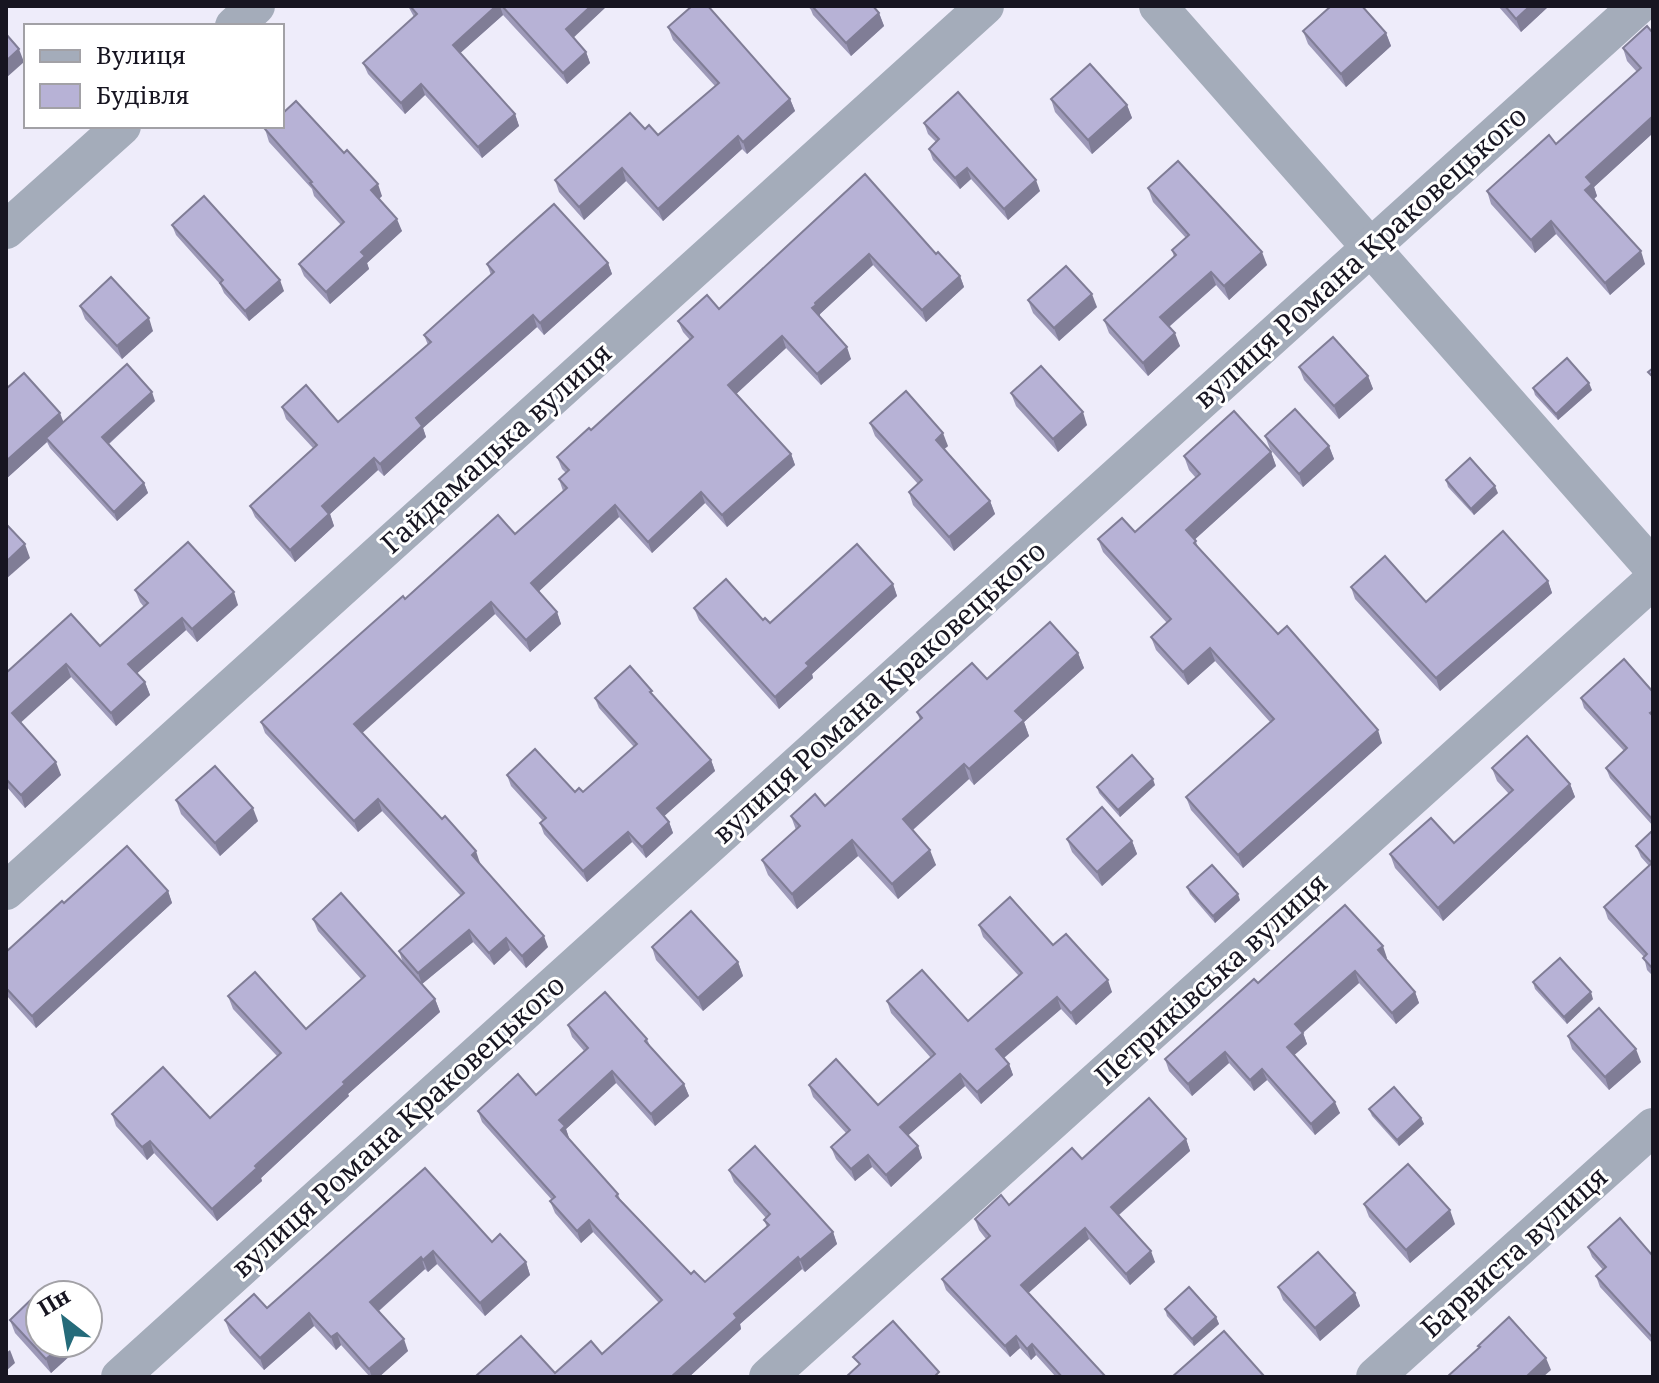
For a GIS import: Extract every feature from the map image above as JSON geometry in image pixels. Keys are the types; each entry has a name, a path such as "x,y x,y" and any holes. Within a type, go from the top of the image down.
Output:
{"street":[{"path":"236,24 256,6"},
{"name":"Гайдамацька вулиця","path":"6,891 985,6"},
{"path":"1158,6 1653,568"},
{"name":"вулиця Романа Краковецького","path":"120,1377 1638,6"},
{"path":"6,230 120,128"},
{"name":"Петриківська вулиця","path":"768,1377 1653,580"},
{"name":"Барвиста вулиця","path":"1375,1377 1653,1127"}],"building":[{"path":"410,6 496,6 453,45 515,114 478,147 421,84 401,103 363,63 417,14"},
{"path":"502,6 591,6 566,29 586,52 563,73"},
{"path":"692,6 708,6 790,99 743,142 738,136 658,209 622,168 579,207 555,180 630,113 645,129 649,125 658,135 719,83 668,27"},
{"path":"812,6 873,6 879,13 846,43"},
{"path":"1331,6 1362,6 1386,33 1341,74 1303,31"},
{"path":"1505,6 1530,6 1516,19"},
{"path":"1647,26 1653,33 1653,116 1586,177 1592,184 1585,190 1641,251 1605,283 1551,221 1531,240 1487,191 1549,135 1556,144 1641,68 1623,48"},
{"path":"6,34 19,49 6,61"},
{"path":"1090,64 1127,105 1088,140 1051,99"},
{"path":"958,92 1036,180 1004,209 967,168 955,178 929,149 939,139 924,123"},
{"path":"296,101 378,184 371,190 397,219 361,252 365,256 326,292 299,264 344,222 265,129 284,128 284,112"},
{"path":"1178,161 1262,252 1224,286 1211,272 1160,317 1175,333 1143,363 1104,320 1176,255 1172,250 1189,235 1148,188"},
{"path":"865,174 936,254 938,252 960,276 922,310 869,254 812,308 847,347 817,374 782,336 728,385 791,454 722,515 701,492 648,542 615,505 531,583 557,612 526,640 491,602 354,724 442,819 445,816 476,851 472,855 544,936 522,956 506,938 489,953 469,930 418,973 399,951 464,893 378,799 354,821 261,722 498,515 515,534 567,488 559,479 569,470 557,457 693,337 678,321 707,295 719,309"},
{"path":"204,196 280,280 245,311 220,283 223,280 172,225"},
{"path":"554,204 608,263 540,323 533,315 416,418 422,426 380,464 374,458 322,506 329,514 290,550 250,506 317,445 282,407 306,385 338,422 431,342 424,335 494,272 487,264"},
{"path":"1066,266 1092,294 1054,328 1028,300"},
{"path":"111,277 149,318 117,346 80,306"},
{"path":"1333,337 1368,376 1334,406 1299,367"},
{"path":"1567,358 1589,383 1556,414 1533,388"},
{"path":"127,364 152,392 102,437 144,483 114,512 46,438"},
{"path":"1041,366 1083,412 1053,439 1011,393"},
{"path":"24,373 60,413 6,461 6,389"},
{"path":"906,391 943,433 936,440 990,501 949,537 909,492 922,480 870,423"},
{"path":"1295,409 1329,446 1299,474 1265,436"},
{"path":"1234,411 1271,452 1186,530 1196,541 1194,543 1278,634 1287,626 1378,730 1238,855 1186,797 1274,719 1210,648 1183,672 1151,637 1171,619 1098,539 1122,518 1135,532 1200,474 1184,456"},
{"path":"1470,458 1495,486 1471,509 1446,480"},
{"path":"6,524 25,544 6,562"},
{"path":"1503,531 1548,581 1436,678 1351,587 1385,556 1426,602"},
{"path":"188,542 234,592 192,629 182,618 128,664 145,682 111,713 66,664 12,713 56,762 21,795 6,779 6,673 71,614 100,646 148,603 135,590"},
{"path":"857,544 893,584 806,663 809,666 775,697 694,608 726,579 763,620 765,618 770,623"},
{"path":"1050,622 1078,653 1015,711 1024,720 969,769 964,764 903,819 930,850 892,884 852,840 792,894 762,860 800,826 791,816 815,794 825,806 922,718 917,712 972,663 987,679"},
{"path":"1624,659 1653,692 1653,711 1650,713 1653,716 1653,820 1606,768 1627,748 1581,698"},
{"path":"630,666 711,760 657,808 669,822 642,847 628,832 583,871 540,823 546,818 507,775 535,749 575,792 579,788 583,792 637,744 595,698"},
{"path":"1527,736 1570,784 1438,908 1390,854 1431,818 1454,843 1513,790 1492,768"},
{"path":"1132,755 1153,779 1118,810 1097,787"},
{"path":"215,766 253,808 215,843 176,800"},
{"path":"1102,807 1132,841 1097,872 1067,839"},
{"path":"1653,830 1653,969 1643,958 1647,954 1604,907 1652,863 1636,846"},
{"path":"127,846 168,891 32,1016 6,988 6,952"},
{"path":"1212,865 1238,894 1213,916 1187,887"},
{"path":"341,893 435,999 343,1082 345,1084 212,1209 150,1141 142,1147 112,1114 163,1067 210,1118 281,1053 228,996 255,972 306,1029 365,976 313,919"},
{"path":"1010,897 1053,945 1066,934 1108,980 1071,1013 1057,997 996,1049 1009,1064 977,1092 960,1074 900,1127 918,1146 886,1175 868,1155 851,1169 831,1147 850,1130 809,1085 836,1059 878,1105 935,1054 887,1001 922,970 968,1021 1022,973 979,925"},
{"path":"1345,905 1383,946 1378,950 1415,992 1392,1013 1355,971 1295,1024 1303,1033 1287,1047 1335,1102 1311,1124 1262,1069 1250,1080 1225,1052 1188,1084 1165,1059 1254,979 1258,983"},
{"path":"691,911 738,962 698,998 652,947"},
{"path":"1560,958 1591,992 1564,1017 1533,982"},
{"path":"605,992 684,1084 651,1114 612,1071 559,1120 565,1126 561,1130 618,1194 616,1196 691,1274 694,1271 705,1282 769,1225 764,1220 770,1214 729,1170 755,1146 833,1232 800,1260 798,1257 734,1314 737,1318 671,1377 479,1377 477,1375 521,1336 555,1373 591,1341 602,1354 662,1300 589,1220 577,1231 550,1201 555,1197 478,1111 518,1074 536,1095 588,1048 568,1025"},
{"path":"1599,1008 1636,1049 1605,1077 1568,1036"},
{"path":"1394,1087 1421,1118 1397,1140 1369,1109"},
{"path":"1149,1098 1186,1139 1111,1207 1151,1251 1126,1274 1085,1228 1021,1285 1106,1377 1062,1377 1032,1344 1027,1349 1016,1336 1005,1346 942,1279 990,1236 975,1219 1001,1195 1009,1205 1072,1148 1082,1159"},
{"path":"1408,1164 1450,1210 1406,1250 1364,1204"},
{"path":"425,1168 492,1242 500,1234 526,1262 480,1303 433,1251 423,1260 421,1257 370,1302 404,1339 369,1369 337,1333 331,1337 309,1313 260,1358 225,1320 254,1294 267,1308"},
{"path":"1620,1218 1653,1256 1653,1338 1596,1276 1606,1267 1588,1247"},
{"path":"1318,1252 1355,1293 1315,1328 1278,1287"},
{"path":"1189,1287 1216,1317 1192,1339 1165,1309"},
{"path":"24,1306 24,1335 10,1320"},
{"path":"1509,1317 1546,1358 1526,1377 1447,1377 1480,1347"},
{"path":"893,1321 939,1372 934,1377 846,1377 860,1364 853,1357"},
{"path":"1224,1331 1263,1377 1172,1377"}]}
